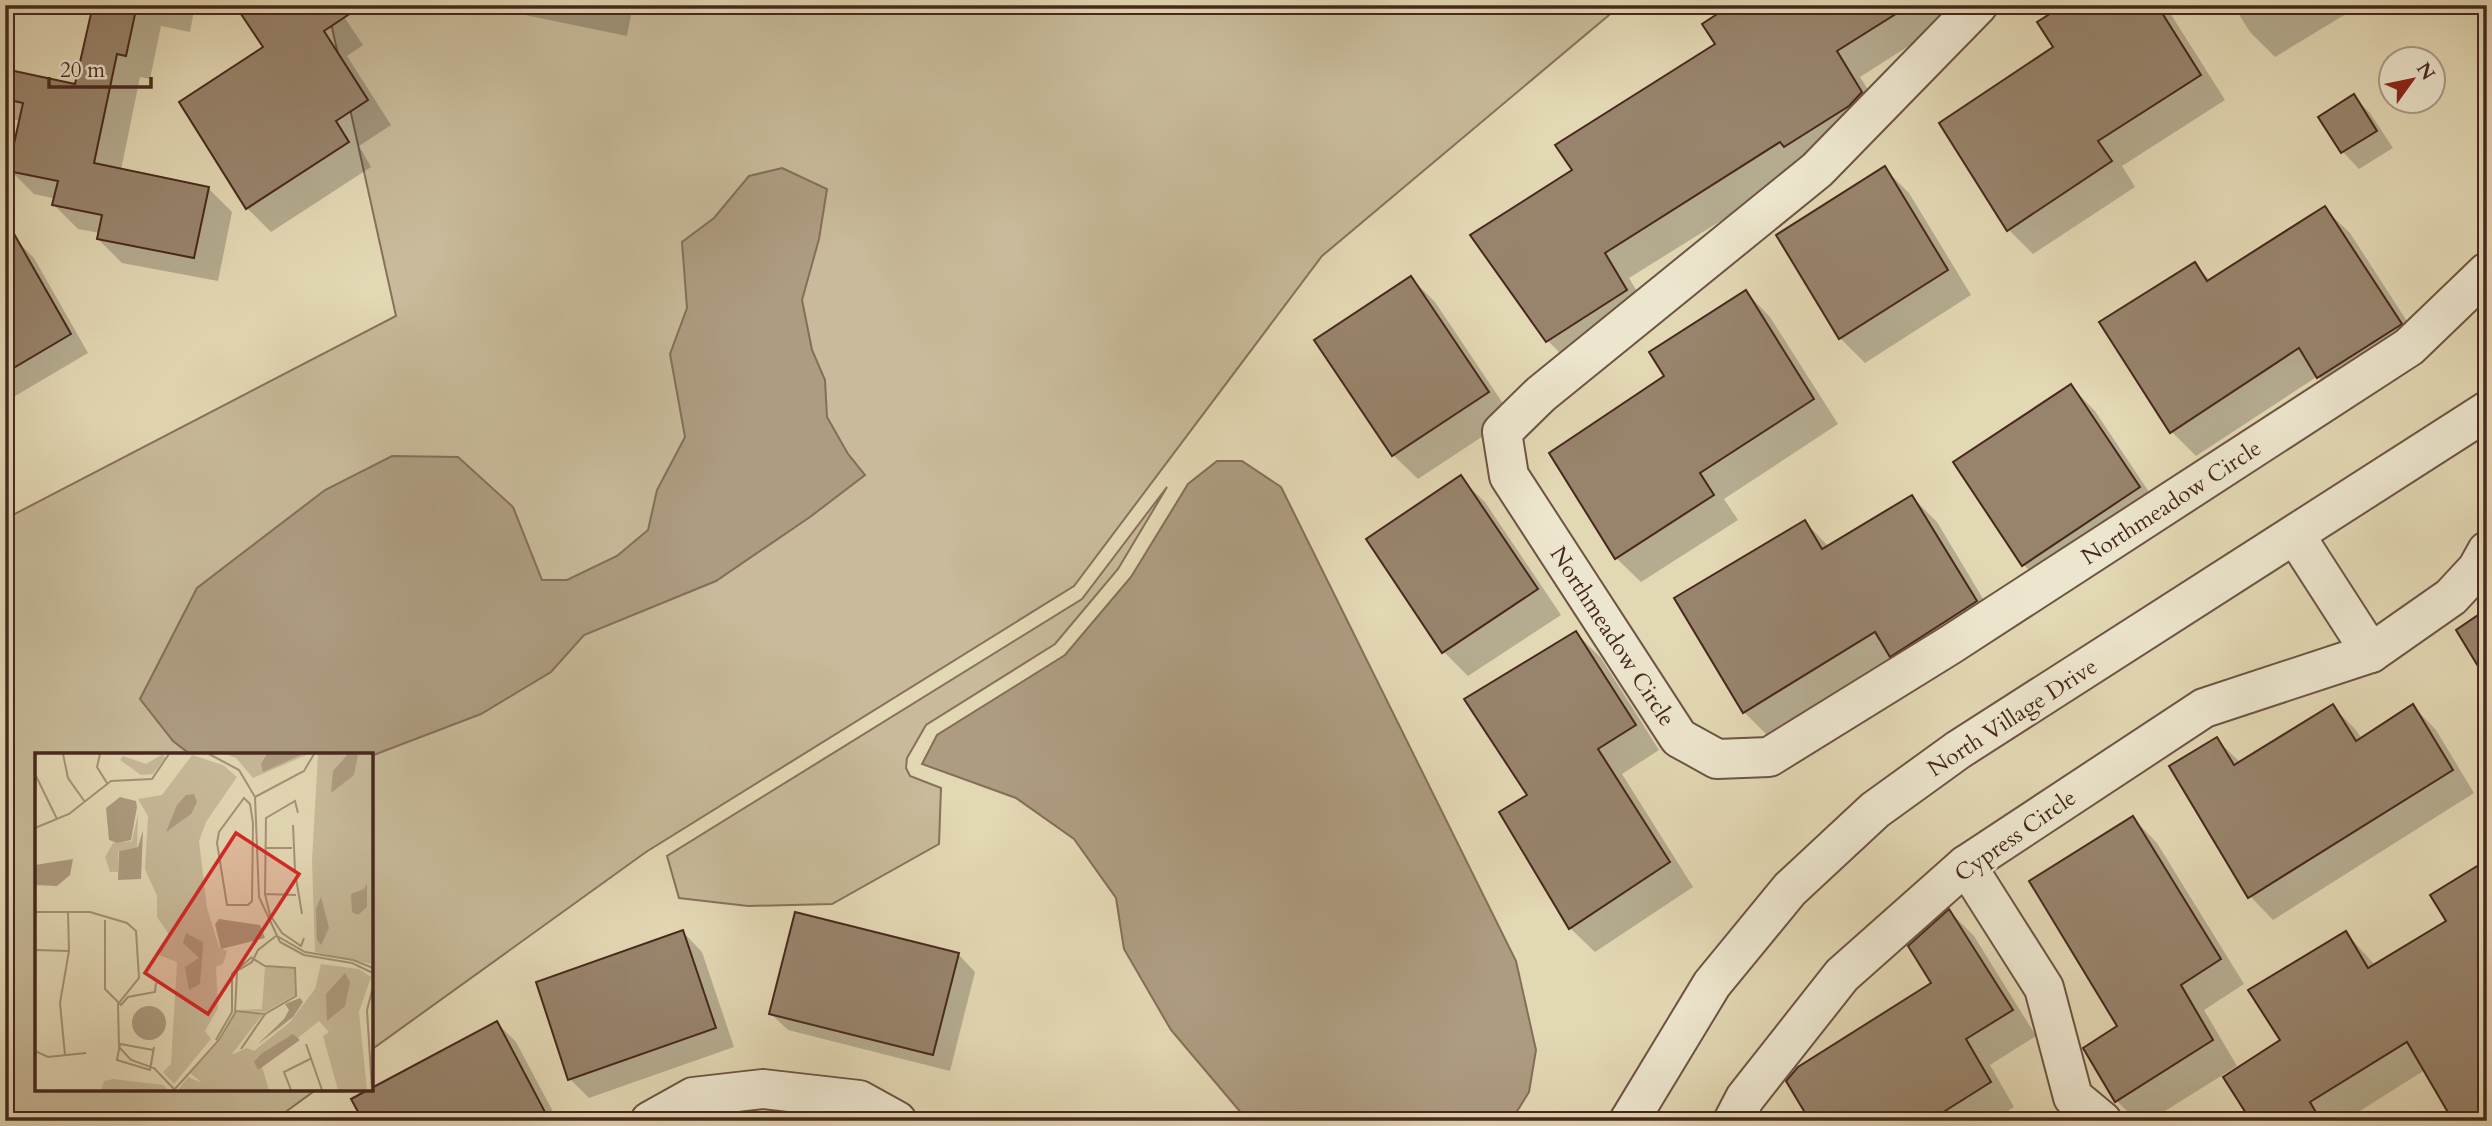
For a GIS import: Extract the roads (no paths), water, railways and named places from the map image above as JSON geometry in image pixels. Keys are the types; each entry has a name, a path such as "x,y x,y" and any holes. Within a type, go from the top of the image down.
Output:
{"street":[{"name":"Northmeadow Circle","path":"1978,5 1817,170 1541,394 1502,432 1509,475 1679,737 1717,759 1769,757 1950,645 2409,347 2487,272"},
{"name":"North Village Drive","path":"1629,1121 1712,984 1790,889 1875,810 1958,750 2487,411"},
{"path":"2295,535 2371,653"},
{"name":"Cypress Circle","path":"1733,1121 1745,1098 1842,975 1966,865 2204,708 2371,653 2451,597 2477,569 2487,551"},
{"path":"1966,865 2044,988 2073,1097 2102,1121"},
{"path":"650,1121 693,1097 763,1089 859,1100 897,1121"}]}
